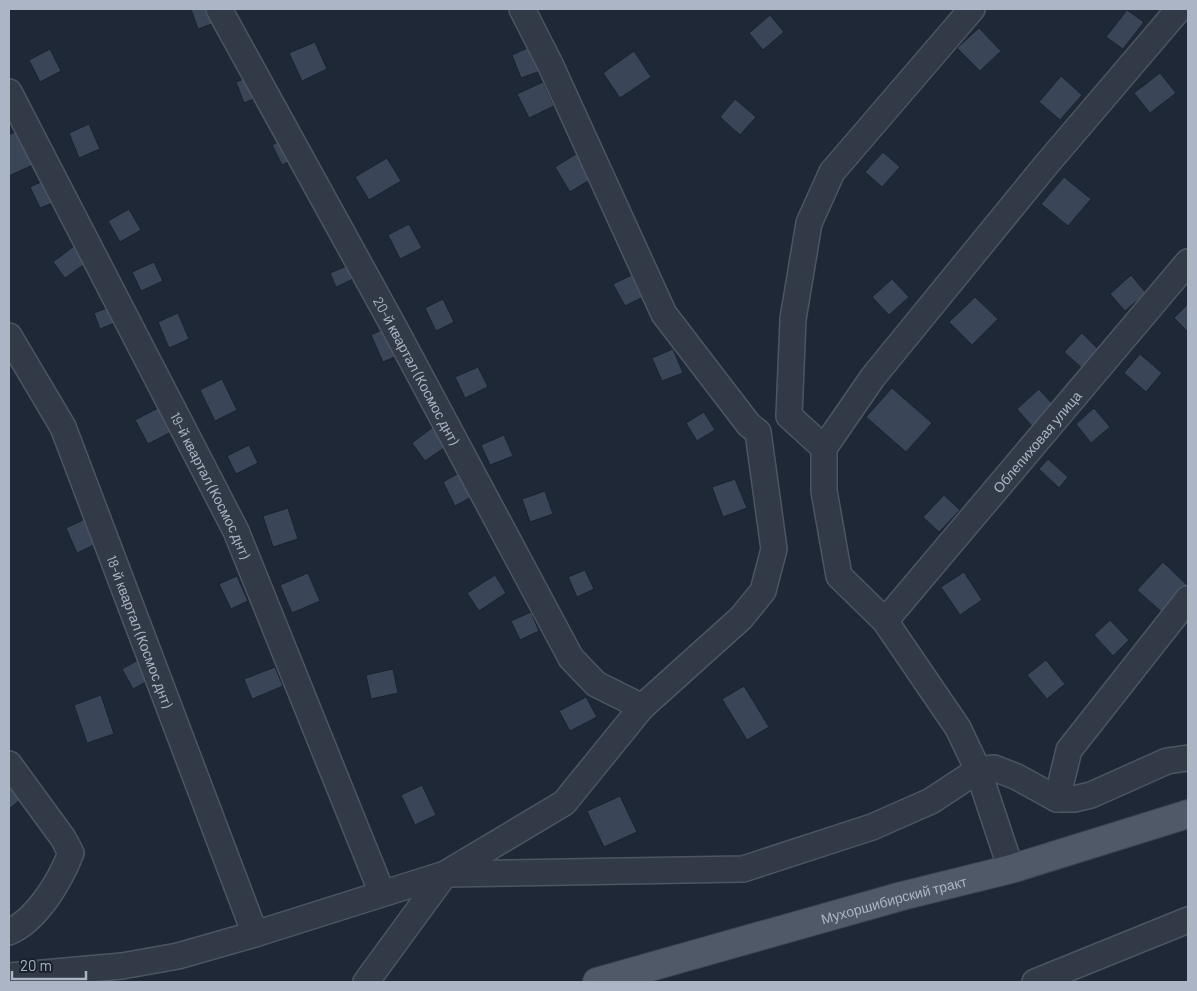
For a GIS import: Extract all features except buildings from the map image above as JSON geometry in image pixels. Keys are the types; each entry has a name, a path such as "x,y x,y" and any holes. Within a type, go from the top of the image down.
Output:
{"main road":[{"name":"Мухоршибирский тракт","path":"596,982 902,896 1011,869 1188,814"}],"street":[{"name":"20-й квартал (Космос днт)","path":"219,9 389,318 571,658 596,684 642,707"},
{"path":"9,976 122,966 178,956 255,934 445,874 564,803 642,707 741,618 763,591 774,549 758,432 749,425 664,314 550,64 522,9"},
{"path":"824,448 790,416 793,319 809,223 832,172 972,9"},
{"path":"1011,869 978,770 958,728 885,621 839,576 824,491 824,448 873,377 1046,165 1179,9"},
{"name":"19-й квартал (Космос днт)","path":"9,92 236,531 382,893"},
{"name":"Облепиховая улица","path":"885,621 1188,262"},
{"name":"18-й квартал (Космос днт)","path":"9,336 63,427 255,934"},
{"path":"758,432 790,416"},
{"path":"1057,799 1069,750 1188,599"},
{"path":"445,874 743,870 872,827 931,801 978,770 994,768 1017,777 1057,799 1074,799 1091,795 1167,761 1188,758"},
{"path":"9,764 63,838 71,853 63,872 45,899 21,927 9,932"},
{"path":"366,982 445,874"},
{"path":"1035,982 1188,920"}]}
